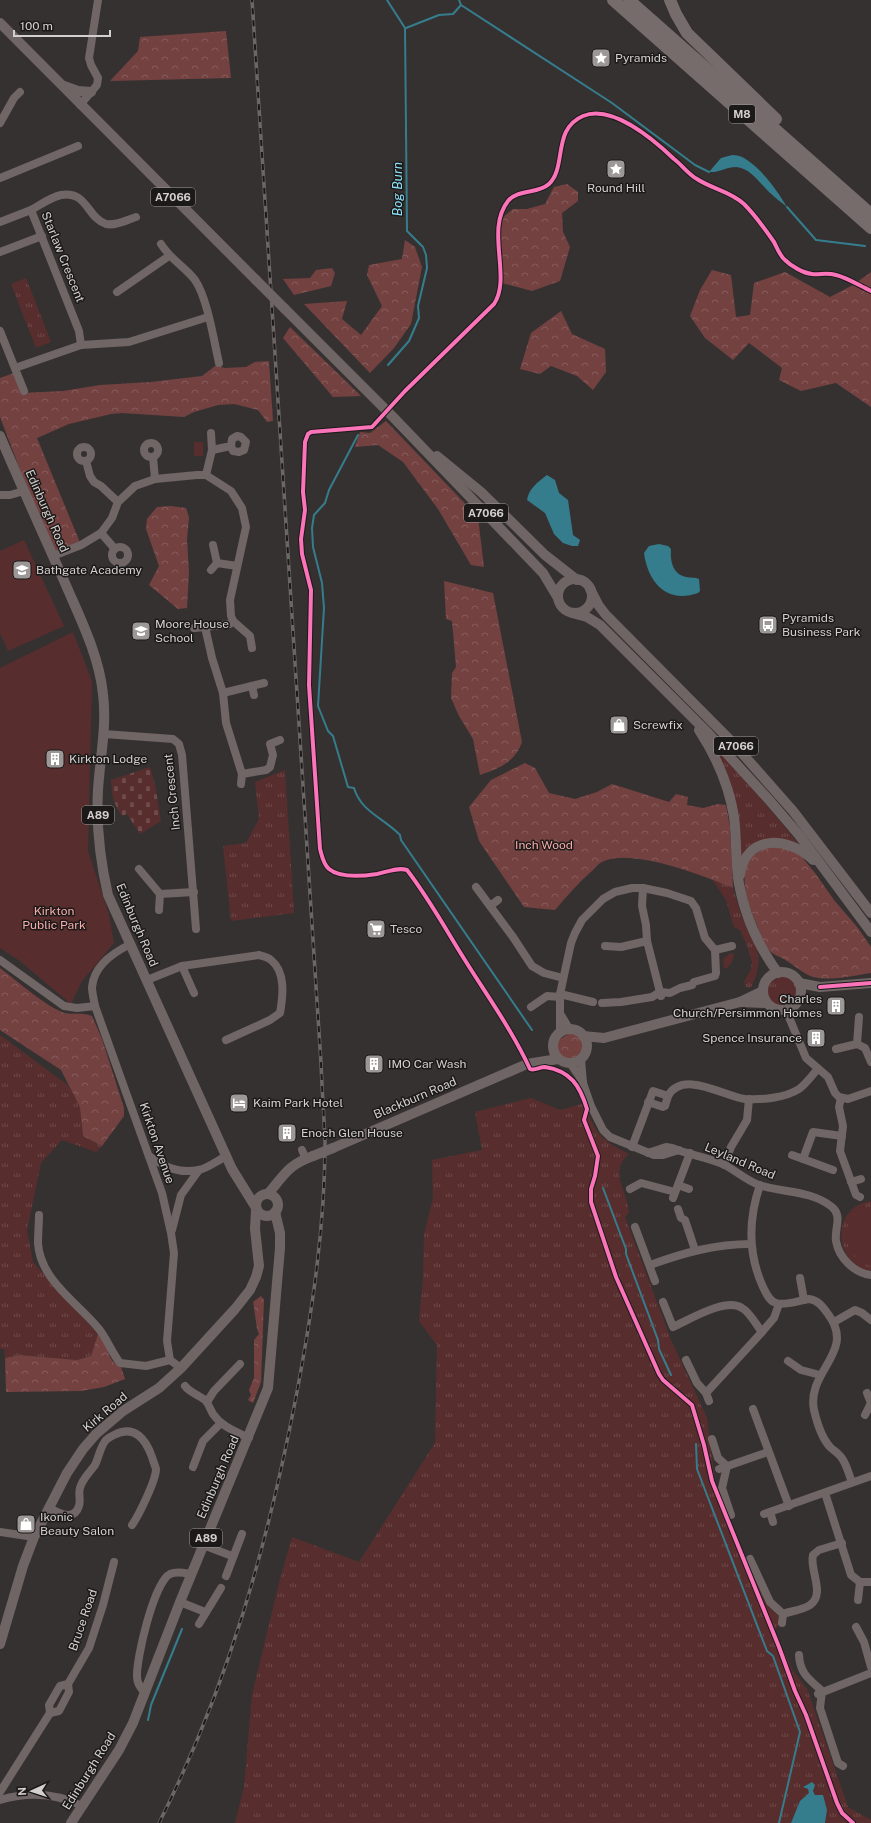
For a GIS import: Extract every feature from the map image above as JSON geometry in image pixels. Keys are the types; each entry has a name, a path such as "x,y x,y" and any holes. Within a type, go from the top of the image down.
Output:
{"highway":[{"name":"M8","path":"613,0 871,228"},
{"name":"M8","path":"629,0 871,214"},
{"name":"M8","path":"670,0 676,14 688,33 696,42 871,209"}],"main road":[{"name":"A7066","path":"0,23 408,433 543,573 563,608 572,613 587,617 600,625 730,756 799,835 871,932"},
{"path":"60,84 78,91 91,92"},
{"name":"A7066","path":"408,433 463,477 545,555 577,580 585,583 606,615 733,743 793,811 871,913"},
{"name":"Edinburgh Road","path":"0,436 84,627 96,661 103,694 104,734 98,790 98,832 102,869 108,895 226,1156 241,1185 264,1207 280,1233 271,1373 268,1388 249,1438 191,1574 134,1723 119,1750 71,1823"},
{"path":"558,598 563,585 567,582 577,580"},
{"path":"572,613 581,612 587,607 591,599 590,589"},
{"name":"A7066","path":"686,711 702,735 717,762 729,793 734,817 736,867 739,885 748,916 765,955"},
{"name":"A7066","path":"739,885 742,863 757,847 767,843 780,843 795,847 811,858 833,880"},
{"path":"765,955 778,973"},
{"path":"765,955 766,980 763,991 766,1003"},
{"path":"766,980 772,975 778,973 791,975 799,983 820,988 871,983"},
{"path":"799,983 799,998"},
{"path":"740,1002 766,1003 776,1009 789,1008 799,998 820,988"},
{"path":"583,1036 604,1038 740,1002 763,991"},
{"path":"584,1054 586,1040 578,1032 565,1031 556,1038 553,1046 555,1055 558,1059 570,1063 584,1054 604,1038"},
{"name":"Blackburn Road","path":"529,1064 553,1046"},
{"name":"Blackburn Road","path":"264,1207 290,1167 307,1155 333,1148 529,1064 558,1059"},
{"name":"A89","path":"264,1207 278,1207 277,1200 284,1178 290,1167"},
{"name":"Kirk Road","path":"0,1644 23,1566 34,1537 82,1449 96,1434 123,1411 159,1388 181,1368 235,1309 250,1290 259,1266 255,1229 264,1207"}],"street":[{"path":"80,105 97,85 98,78 89,58 98,0"},
{"path":"91,92 89,104 91,115"},
{"path":"0,123 15,94"},
{"path":"0,178 67,146 78,146"},
{"path":"30,210 61,195 71,195 81,199 96,217 106,224 117,223 136,217"},
{"name":"Starlaw Crescent","path":"0,222 30,210 42,236 79,331 81,345"},
{"path":"0,252 42,236"},
{"path":"161,244 169,256 195,280 201,291 219,363"},
{"path":"117,292 169,256"},
{"path":"15,368 81,345 129,342 208,317"},
{"path":"0,331 24,391"},
{"path":"206,475 212,450 211,433"},
{"path":"212,450 230,446"},
{"path":"153,457 155,479"},
{"path":"86,461 90,476 94,482 101,486 118,502"},
{"path":"53,556 82,545 102,533 112,518 118,502 135,486 155,479 197,474 206,475 231,491 242,508 246,527 230,600 231,616 233,621 250,636 252,648"},
{"path":"0,495 10,496 24,491"},
{"path":"102,533 115,549"},
{"path":"213,545 217,563"},
{"path":"217,563 237,566"},
{"path":"211,570 217,563"},
{"path":"194,628 230,624 233,621"},
{"path":"205,627 212,658 223,693 226,723 242,774 241,784"},
{"path":"223,693 264,683"},
{"path":"252,686 254,695"},
{"name":"Inch Crescent","path":"104,734 173,739 179,744 182,755 196,929"},
{"path":"242,774 266,770 270,767 273,755 270,744 280,740"},
{"path":"139,869 160,894 159,910"},
{"path":"476,887 513,937 532,966 544,973 563,978"},
{"path":"642,888 642,906 646,925 647,941 661,994"},
{"path":"565,1031 561,1015 560,996 571,943 582,920 609,896 628,889 642,888 667,893 691,901 696,908 705,938 716,950 715,976 693,983 670,993 621,1002 602,1003"},
{"path":"160,894 194,892"},
{"path":"490,906 498,900"},
{"path":"605,946 618,948 647,941"},
{"name":"Kirkton Avenue","path":"131,944 117,951 104,963 94,977 92,989 95,1006 162,1193 171,1234 174,1253 167,1341 170,1360"},
{"path":"716,950 732,946"},
{"path":"147,980 182,966 259,955 270,959 279,971 283,994 280,1013 270,1020 226,1040"},
{"path":"0,960 64,1006 77,1008 95,1006"},
{"path":"182,966 194,993"},
{"path":"531,1008 547,996 560,996 593,1002"},
{"path":"789,1008 795,1030 806,1058 828,1077 835,1093 841,1098 848,1099 871,1091"},
{"path":"857,1044 859,1017"},
{"path":"836,1049 857,1044 865,1048 870,1059"},
{"name":"Leyland Road","path":"583,1083 584,1054"},
{"name":"Leyland Road","path":"570,1063 583,1083 591,1106 603,1130 610,1137 632,1147 658,1155 679,1150 724,1165 750,1182 773,1189 795,1192 830,1206 836,1210 838,1217 836,1241 843,1257 856,1270 871,1275"},
{"path":"648,1102 663,1107 665,1106 668,1096 675,1089 698,1085 739,1098 764,1099 792,1092 800,1088 818,1069"},
{"path":"632,1147 648,1102 654,1091 668,1096"},
{"path":"841,1098 840,1107 843,1121 840,1151 856,1195 860,1197"},
{"path":"724,1165 747,1120 749,1099"},
{"path":"803,1159 813,1132 842,1136"},
{"name":"Leyland Road","path":"676,1192 690,1154"},
{"path":"792,1155 833,1170"},
{"path":"149,1156 162,1166 175,1170 199,1170"},
{"path":"171,1234 181,1195 199,1170 226,1156"},
{"path":"851,1182 861,1179"},
{"path":"630,1189 641,1183 676,1192 689,1189"},
{"path":"760,1185 752,1216 751,1244 757,1273 767,1295 772,1301 779,1304 809,1299 816,1301 834,1322 837,1332 835,1352 820,1375 813,1397 814,1409 824,1440 843,1460 852,1482"},
{"path":"678,1208 681,1218 685,1220 695,1250"},
{"path":"39,1215 38,1243 42,1260 51,1277 100,1330 112,1353 120,1363 146,1366 170,1360 181,1368"},
{"path":"635,1227 655,1281"},
{"path":"650,1265 695,1250 718,1245 751,1244"},
{"path":"800,1278 804,1300"},
{"path":"663,1302 674,1331 722,1305 734,1304 743,1308 762,1332"},
{"path":"686,1360 697,1383 708,1397 774,1318 779,1304"},
{"path":"834,1322 855,1310 871,1320"},
{"path":"788,1361 802,1370 820,1375"},
{"path":"207,1402 214,1391 240,1364"},
{"path":"185,1386 207,1402 213,1414 224,1426 249,1438"},
{"path":"865,1415 871,1403 867,1393"},
{"path":"753,1409 789,1506"},
{"path":"193,1467 203,1441 221,1423"},
{"path":"49,1508 63,1515 69,1516 74,1513 80,1505 79,1488 95,1465 100,1450 106,1440 116,1434 126,1432 135,1433 142,1437 150,1452 156,1470 143,1508 132,1525"},
{"path":"712,1439 723,1468 722,1488 731,1515"},
{"path":"723,1468 768,1452"},
{"path":"773,1522 767,1513 871,1476"},
{"path":"825,1492 842,1542 848,1569 860,1582 871,1582"},
{"path":"0,1532 34,1537"},
{"path":"226,1576 232,1556 242,1534"},
{"path":"783,1614 810,1605 817,1589 811,1565 813,1555 820,1550 842,1542"},
{"path":"203,1545 232,1556"},
{"path":"750,1559 770,1602 783,1614"},
{"name":"Bruce Road","path":"0,1792 50,1713 49,1705 60,1686 68,1684 89,1648 103,1605 114,1562"},
{"path":"145,1693 139,1686 137,1677 144,1634 157,1592 162,1581 170,1574 178,1572 191,1574"},
{"path":"858,1600 860,1582"},
{"path":"198,1624 221,1588"},
{"path":"180,1602 205,1612"},
{"path":"782,1624 783,1614"},
{"path":"856,1627 864,1642 871,1667"},
{"path":"799,1655 800,1666 806,1676 820,1692 820,1708 838,1763 843,1766"},
{"path":"820,1692 871,1673"},
{"path":"0,1800 30,1794 56,1796 70,1800 82,1806"}],"green space":[{"path":"226,31 231,78 110,81 138,51 140,37"},
{"path":"567,184 578,192 578,201 562,213 563,232 570,247 560,281 532,291 502,283 500,240 504,217 513,209 527,209 545,204 554,187"},
{"path":"405,240 415,247 422,267 411,324 394,348 370,373 304,304 347,301 342,319 361,335 382,306 367,275 369,265 402,259"},
{"path":"332,268 335,273 331,286 294,295 283,279 310,278 316,270"},
{"path":"712,270 731,275 736,317 750,315 754,283 785,272 830,297 853,285 871,272 871,407 836,383 801,391 779,380 782,368 749,343 733,360 705,338 690,316 700,290"},
{"path":"26,278 51,342 36,348 11,284"},
{"path":"561,311 572,334 605,349 606,372 593,390 577,376 551,366 540,374 520,369 531,333"},
{"path":"290,327 361,396 333,397 283,338"},
{"path":"269,361 273,421 267,422 258,410 234,404 218,405 194,412 184,417 122,413 111,414 69,424 37,438 81,545 53,556 0,417 0,378 14,373 22,393 63,391 100,385 151,382 202,376 219,363 220,366 224,368 246,367 255,362"},
{"path":"386,421 478,517 484,567 471,565 438,509 403,462 378,445 355,447 360,432 370,433"},
{"path":"194,442 203,442 203,456 194,456"},
{"path":"171,506 186,508 189,517 187,540 189,572 187,608 178,609 149,585 159,566 146,529 147,519 157,507"},
{"name":"Bathgate Academy","path":"24,540 64,626 8,651 0,633 0,551"},
{"path":"444,581 493,593 522,742 515,755 506,763 494,770 480,775 473,739 459,716 451,698 452,673 456,667 452,621 446,619"},
{"name":"Kirkton Public Park","path":"73,632 92,681 88,851 109,915 114,943 82,981 71,1004 20,961 0,948 0,668"},
{"path":"711,743 757,794 802,848 741,860"},
{"name":"Inch Wood","path":"525,763 535,768 549,793 575,799 597,792 612,784 669,802 676,794 688,797 687,805 703,808 718,804 726,805 730,828 733,888 668,865 648,860 615,858 599,864 578,884 555,910 524,907 479,841 469,807 491,780"},
{"path":"150,767 155,784 161,821 140,834 127,814 122,816 117,807 113,795 111,780"},
{"path":"285,770 294,913 231,921 223,846 246,843 259,819 255,782"},
{"path":"771,846 786,848 801,856 815,873 871,947 871,973 835,978 813,977 786,960 773,954 765,945 748,903 744,880 750,859 758,852"},
{"path":"712,879 733,888 741,915 757,949 759,961 756,976 751,987 747,988 744,982 751,969 752,962 746,943 740,930 734,927 726,900"},
{"path":"730,953 734,954 733,958 729,966 724,969 723,959"},
{"path":"0,968 40,999 57,1010 65,1013 92,1016 102,1039 124,1108 124,1116 102,1146 83,1136 80,1107 61,1070 0,1030"},
{"path":"779,974 785,974 794,979 798,985 798,997 794,1003 785,1008 779,1008 770,1003 765,994 765,988 770,979"},
{"path":"568,1034 577,1034 583,1045 583,1050 580,1054 572,1058 560,1058 557,1049 559,1040"},
{"path":"0,1035 69,1086 80,1107 83,1136 102,1146 96,1152 62,1140 41,1163 27,1230 33,1262 98,1334 91,1356 77,1360 19,1355 5,1358 4,1349 0,1349"},
{"path":"531,1098 560,1110 585,1103 595,1129 605,1140 629,1154 623,1161 619,1174 620,1182 628,1204 629,1212 625,1217 671,1340 707,1418 716,1489 743,1553 769,1607 778,1615 778,1627 774,1630 793,1671 807,1689 848,1807 871,1820 871,1823 825,1823 827,1810 813,1791 815,1789 804,1787 808,1789 810,1793 800,1801 791,1823 235,1823 244,1787 252,1695 279,1583 292,1537 359,1562 435,1443 437,1345 419,1321 423,1278 424,1235 433,1198 432,1160 482,1150 475,1112"},
{"path":"871,1201 871,1271 859,1267 849,1259 841,1236 843,1224 848,1214 857,1206"},
{"path":"871,1207 871,1266 861,1261 853,1254 848,1245 847,1235 848,1225 852,1217 860,1211"},
{"path":"261,1296 264,1300 261,1382 253,1403 248,1400 251,1395 249,1390 254,1378 254,1340 259,1334 253,1302"},
{"path":"98,1334 104,1340 111,1359 121,1367 125,1379 104,1387 81,1391 6,1392 5,1358 19,1355 77,1360 91,1356"}],"water":[{"path":"732,155 743,157 756,167 787,207 746,170 736,167 716,172 709,172 721,158"},
{"path":"547,475 555,480 559,493 568,500 573,535 580,540 578,546 563,543 554,534 545,513 527,500 532,489"},
{"path":"659,544 668,546 671,549 673,567 678,573 686,577 699,579 700,591 698,593 687,596 668,593 660,588 654,581 646,563 644,553 649,546"},
{"path":"812,1782 815,1785 813,1791 815,1795 823,1795 827,1810 825,1823 791,1823 800,1801 809,1793 808,1789 803,1787"}],"waterway":[{"name":"Bog Burn","path":"387,0 405,28 407,231 423,247 426,255 427,268 418,306 419,318 409,341 388,365"},
{"path":"406,28 439,15 453,14 461,5 459,0"},
{"path":"461,5 612,103 695,165 709,172"},
{"path":"787,207 816,240 865,246"},
{"path":"358,435 329,490 325,503 314,515 312,528 313,547 322,583 324,608 318,706 328,731 333,736 348,787 354,788 357,796 367,809 400,835 401,840 532,1030"},
{"path":"603,1188 658,1340 659,1349 671,1375"},
{"path":"696,1444 697,1469 767,1651 773,1656 800,1732 779,1823"},
{"path":"148,1720 151,1705 182,1629"}],"railway":[{"path":"159,1823 184,1772 225,1668 258,1562 285,1453 296,1397 312,1302 323,1206 325,1142 321,1063 252,0"}],"cycle path":[{"path":"853,1823 842,1813 837,1803 806,1715 795,1691 779,1647 712,1481 704,1445 692,1405 663,1380 659,1374 616,1277 591,1202 591,1189 595,1176 598,1156 584,1120 587,1109 581,1093 573,1081 562,1072 545,1067 534,1070 530,1069 498,1012 415,880 407,870 396,869 377,874 352,876 334,872 329,869 324,862 320,849 309,685 311,590 302,554 301,539 305,510 303,492 305,442 308,434 311,432 372,427 405,391 494,304 499,293 501,281 498,239 502,213 508,201 512,197 539,189 549,184 558,168 563,139 567,130 573,122 583,116 594,114 607,115 619,119 644,134 694,177 739,200 760,223 774,242 783,258 794,267 809,273 832,274 840,276 871,291"},
{"path":"820,987 871,983"}],"place":[{"name":"Pyramids","path":"601,58"},
{"name":"Round Hill","path":"616,169"},
{"name":"Bathgate Academy","path":"22,570"},
{"name":"Pyramids Business Park","path":"768,625"},
{"name":"Moore House School","path":"141,631"},
{"name":"Screwfix","path":"619,725"},
{"name":"Kirkton Lodge","path":"55,759"},
{"name":"Tesco","path":"376,929"},
{"name":"Charles Church/Persimmon Homes","path":"836,1006"},
{"name":"Spence Insurance","path":"816,1038"},
{"name":"IMO Car Wash","path":"374,1064"},
{"name":"Kaim Park Hotel","path":"239,1103"},
{"name":"Enoch Glen House","path":"287,1133"},
{"name":"Ikonic Beauty Salon","path":"26,1524"}]}
